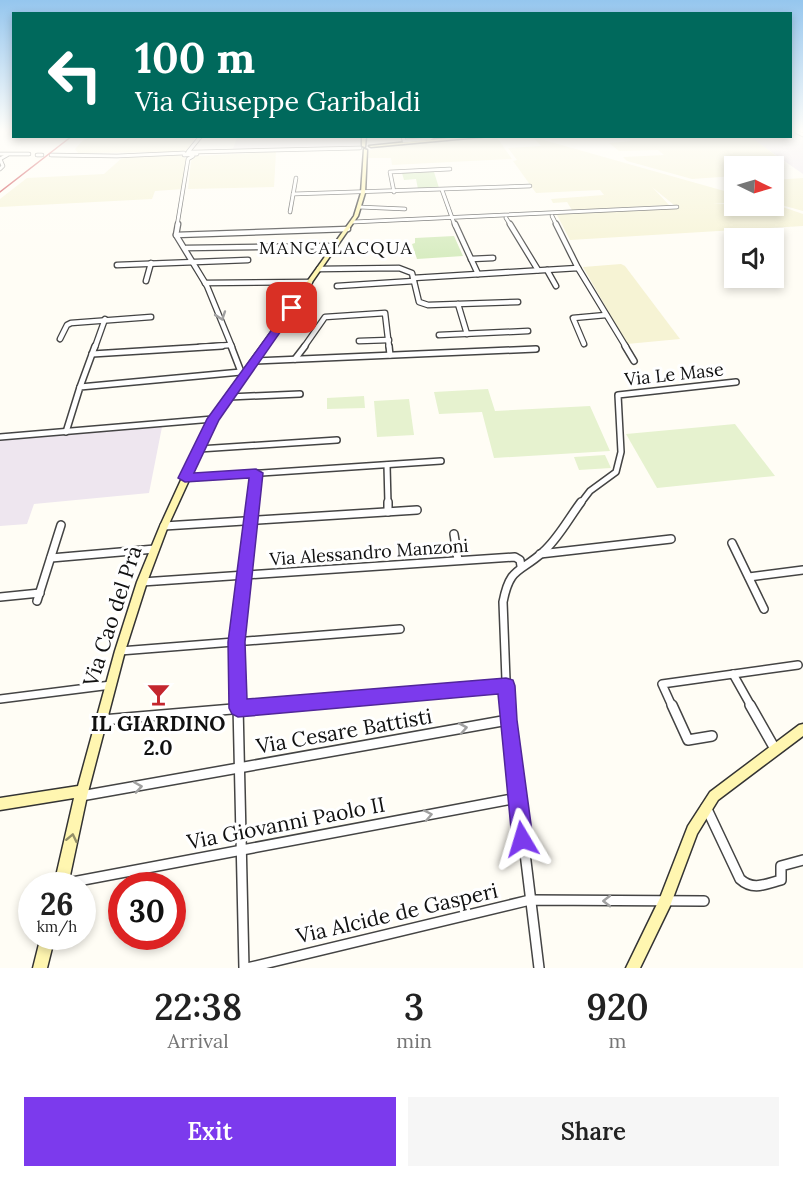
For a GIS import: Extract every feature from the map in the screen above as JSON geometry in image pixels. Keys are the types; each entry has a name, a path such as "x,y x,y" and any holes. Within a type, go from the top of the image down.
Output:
{"main road":[{"name":"Via Cao del Prà","path":"64,872 81,794 120,651 142,582 164,526 213,419 242,375 255,361 353,222 363,193 363,177"},
{"path":"633,968 665,901 692,830 706,807 714,796 803,729"},
{"path":"0,804 81,794"},
{"path":"40,968 44,950"}],"street":[{"path":"80,387 242,375 217,305 195,262 176,236 183,177"},
{"path":"391,177 394,192"},
{"path":"290,212 296,178"},
{"path":"482,180 486,188"},
{"path":"293,194 530,186"},
{"path":"442,190 452,218 478,274"},
{"path":"359,207 405,209"},
{"path":"353,222 677,207"},
{"path":"552,216 578,268 634,361"},
{"path":"506,218 538,270"},
{"path":"176,236 348,229"},
{"path":"186,248 335,246"},
{"path":"471,259 493,258"},
{"path":"117,265 254,261"},
{"path":"146,281 151,263"},
{"path":"319,269 399,268 412,273 421,303 428,305 518,302"},
{"path":"337,286 578,268"},
{"path":"547,270 556,286"},
{"path":"205,283 310,282"},
{"path":"458,304 466,334"},
{"path":"295,359 325,317 385,313 390,355"},
{"path":"584,344 573,318 606,315"},
{"path":"60,339 71,322 151,317"},
{"path":"66,432 105,320"},
{"path":"439,335 528,331"},
{"path":"359,341 389,340"},
{"path":"92,354 231,345"},
{"path":"255,361 536,349"},
{"name":"Via Le Mase","path":"506,686 503,602 506,586 521,566 540,554 590,491 616,472 621,452 618,395 736,382"},
{"path":"229,397 300,394"},
{"path":"0,437 213,419"},
{"path":"199,449 337,440"},
{"path":"185,478 441,461"},
{"path":"387,465 388,512"},
{"path":"245,968 237,768 237,642 256,473"},
{"path":"164,526 417,510"},
{"path":"0,597 38,597 61,525"},
{"path":"454,534 458,560"},
{"path":"540,554 671,539"},
{"path":"732,543 764,609"},
{"path":"51,558 155,549"},
{"name":"Via Alessandro Manzoni","path":"142,582 515,557 520,560 521,566"},
{"path":"749,577 803,570"},
{"path":"120,651 400,629"},
{"path":"712,736 688,740 662,684 798,665"},
{"path":"733,674 775,749"},
{"path":"0,699 111,685"},
{"path":"102,720 506,686 517,798 539,968"},
{"name":"Via Cesare Battisti","path":"81,794 508,720"},
{"name":"Via Giovanni Paolo II","path":"96,878 517,798"},
{"path":"706,807 745,885 752,887 781,880 781,866 803,860"},
{"name":"Via Alcide de Gasperi","path":"245,968 530,900 704,901"}],"shaded area":[{"path":"185,177 183,189 155,191 152,199 0,207 0,199 27,178"},
{"path":"189,177 275,177 274,187 188,189"},
{"path":"525,177 675,177 724,191 724,203 713,204 724,204 724,216 784,216 784,207 803,214 803,226 724,228 724,231 570,240 556,213 674,205 652,187 669,205 572,210 567,202 553,203 551,199 604,195 600,190 536,193"},
{"path":"685,177 718,177 692,179"},
{"path":"803,178 803,211 784,206 784,179"},
{"path":"621,264 625,266 680,339 627,344 583,267"},
{"path":"162,427 149,493 34,504 27,524 0,526 0,440"}],"green space":[{"path":"403,177 436,177 439,188 418,189 416,179 404,180"},
{"path":"454,236 463,256 417,259 412,244 415,243 415,238"},
{"path":"488,389 495,411 590,406 610,451 494,458 482,412 439,414 434,392"},
{"path":"364,396 365,408 327,409 327,398"},
{"path":"409,399 414,435 377,437 374,401"},
{"path":"735,424 775,476 657,488 626,434"},
{"path":"605,455 611,468 579,470 574,457"}],"railway":[{"path":"0,192 19,177"}],"place":[{"name":"IL GIARDINO 2.0","path":"158,695"}],"district":[{"name":"MANCALACQUA","path":"336,247"}],"route":[{"path":"292,308 213,419 185,478 256,473 237,642 238,708 506,686 522,839"}]}
